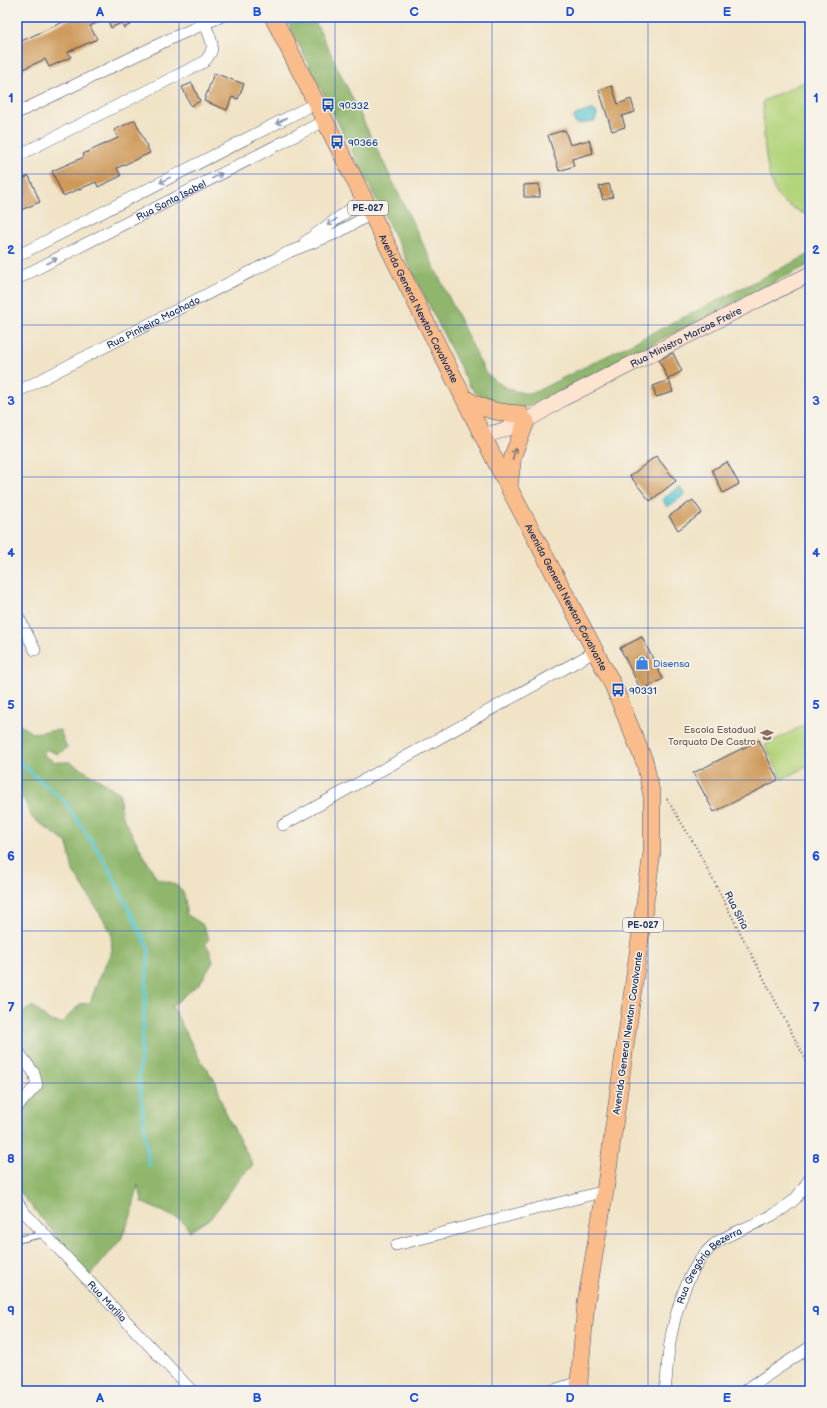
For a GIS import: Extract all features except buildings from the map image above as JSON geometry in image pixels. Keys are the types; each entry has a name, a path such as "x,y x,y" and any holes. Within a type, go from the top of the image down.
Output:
{"main road":[{"name":"Avenida General Newton Cavalvante","path":"273,17 509,488 596,651 645,762 652,796 652,852 644,920 586,1303 579,1386"},
{"name":"Rua Ministro Marcos Freire","path":"483,435 501,432 523,418 810,274"},
{"path":"464,398 484,409 523,418 513,456 509,488"}],"street":[{"path":"17,113 220,17"},
{"path":"17,156 204,62 211,54 213,46 205,24"},
{"name":"Rua Santa Isabel","path":"17,256 316,103"},
{"name":"Rua Santa Isabel","path":"17,279 324,121"},
{"path":"290,252 337,233 367,207"},
{"path":"290,252 367,207"},
{"name":"Rua Pinheiro Machado","path":"17,392 290,252"},
{"path":"17,614 35,650"},
{"path":"283,825 596,651"},
{"path":"17,1050 28,1064 37,1080 37,1085 29,1096 17,1107"},
{"name":"Rua Gregório Bezerra","path":"665,1391 673,1328 685,1289 700,1260 709,1248 721,1240 771,1216 791,1202 810,1178"},
{"path":"396,1245 604,1191"},
{"name":"Rua Marília","path":"17,1200 23,1211 192,1391"},
{"path":"744,1391 810,1347"},
{"path":"551,1391 579,1386"}],"lane":[{"path":"17,1240 45,1234"}],"path":[{"name":"Rua Síria","path":"664,795 696,846 810,1068"}],"green space":[{"path":"285,17 313,17 485,372 506,388 531,394 810,254 810,264 530,406 521,408 504,408 489,403 469,385"},
{"path":"810,79 810,217 792,208 780,199 773,186 769,175 765,149 763,101"},
{"path":"810,722 810,765 782,779 765,745"},
{"path":"17,723 32,733 60,730 67,748 57,754 46,749 43,755 55,762 70,762 120,793 121,814 157,879 172,883 181,889 185,899 186,914 202,924 209,938 205,944 209,949 213,962 200,983 172,1006 199,1058 216,1082 224,1110 253,1165 240,1178 211,1218 190,1231 181,1220 143,1203 138,1185 131,1216 121,1239 90,1276 17,1189 17,1100 42,1077 30,1053 17,1039 17,1022 22,1013 33,1006 49,1021 62,1023 80,1004 90,1003 100,975 112,951 111,932 73,871 67,843 32,818 27,804 17,793"}],"water":[{"path":"594,110 597,114 595,121 579,124 575,123 573,118 575,115"},
{"path":"680,487 685,495 667,507 662,499"}],"waterway":[{"path":"17,760 65,802 106,863 149,949 139,1080 149,1166"}],"place":[{"name":"90332","path":"328,105"},
{"name":"90366","path":"337,142"},
{"name":"Disensa","path":"642,663"},
{"name":"90331","path":"618,690"},
{"name":"Escola Estadual Torquato De Castro","path":"767,735"}]}
